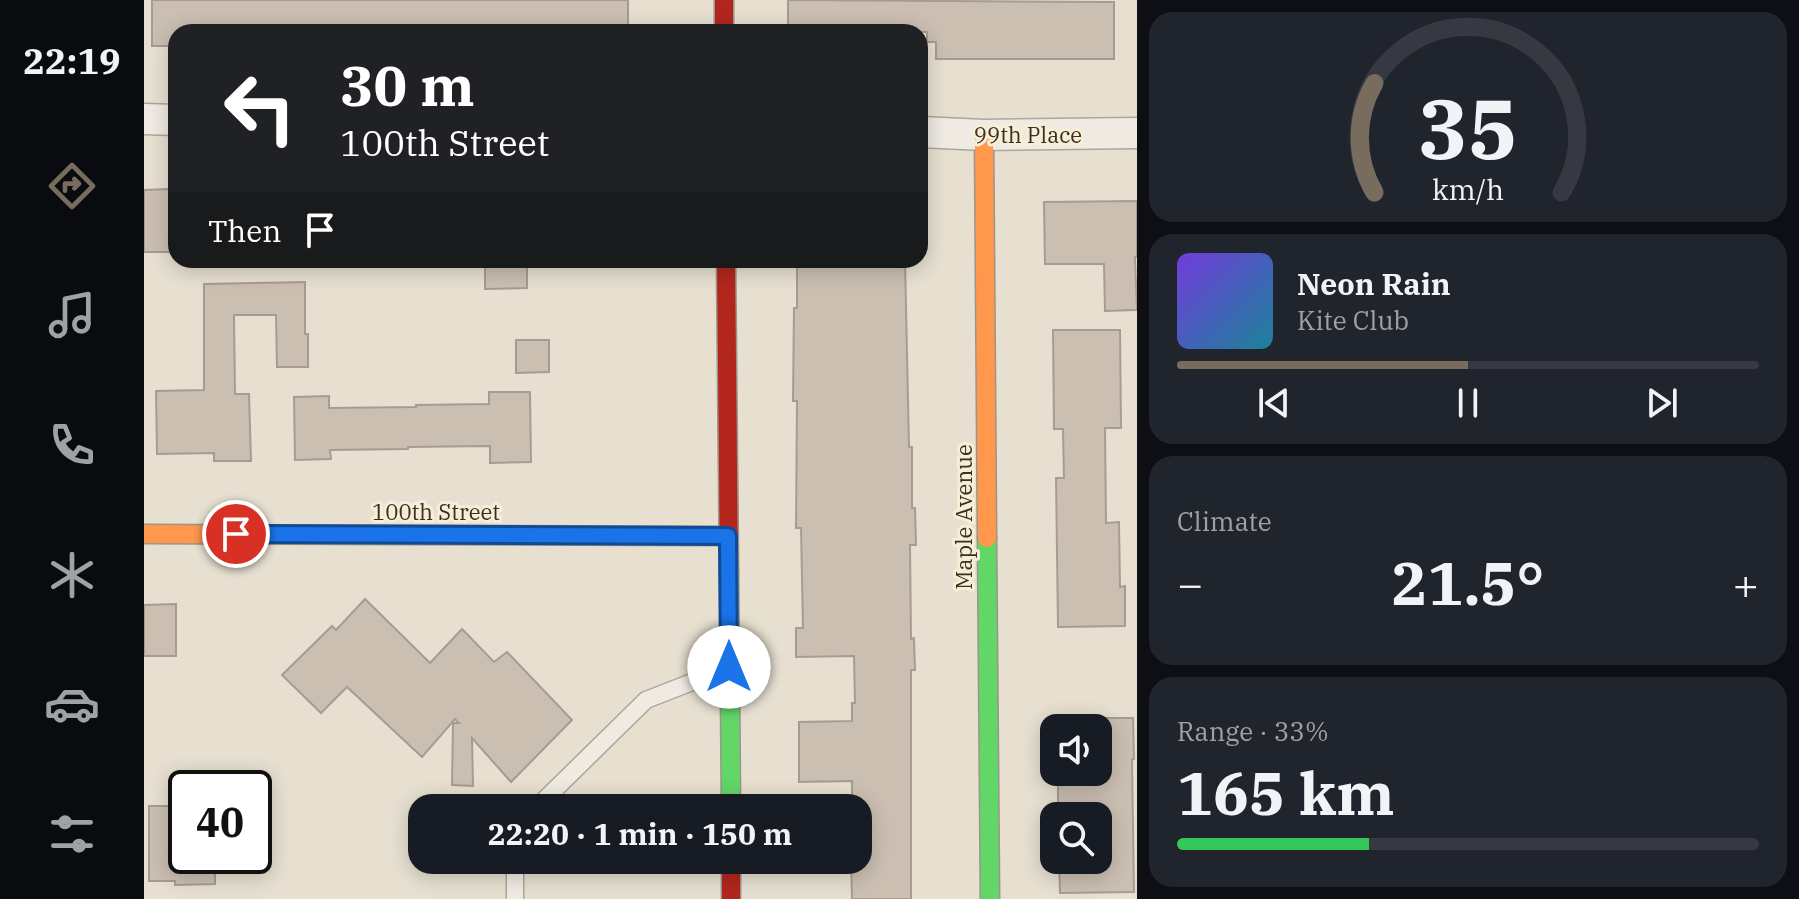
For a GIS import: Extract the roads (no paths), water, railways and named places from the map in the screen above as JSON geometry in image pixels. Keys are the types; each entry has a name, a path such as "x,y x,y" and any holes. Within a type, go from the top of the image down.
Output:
{"street":[{"path":"724,0 724,24"},
{"path":"144,119 168,120"},
{"name":"99th Place","path":"928,132 984,135 1137,133"},
{"name":"Maple Avenue","path":"984,135 990,899"},
{"path":"726,268 731,794"},
{"name":"100th Street","path":"144,534 728,536"},
{"path":"731,874 731,899"}],"lane":[{"path":"550,794 646,700 729,667"},
{"path":"515,874 515,899"}]}
